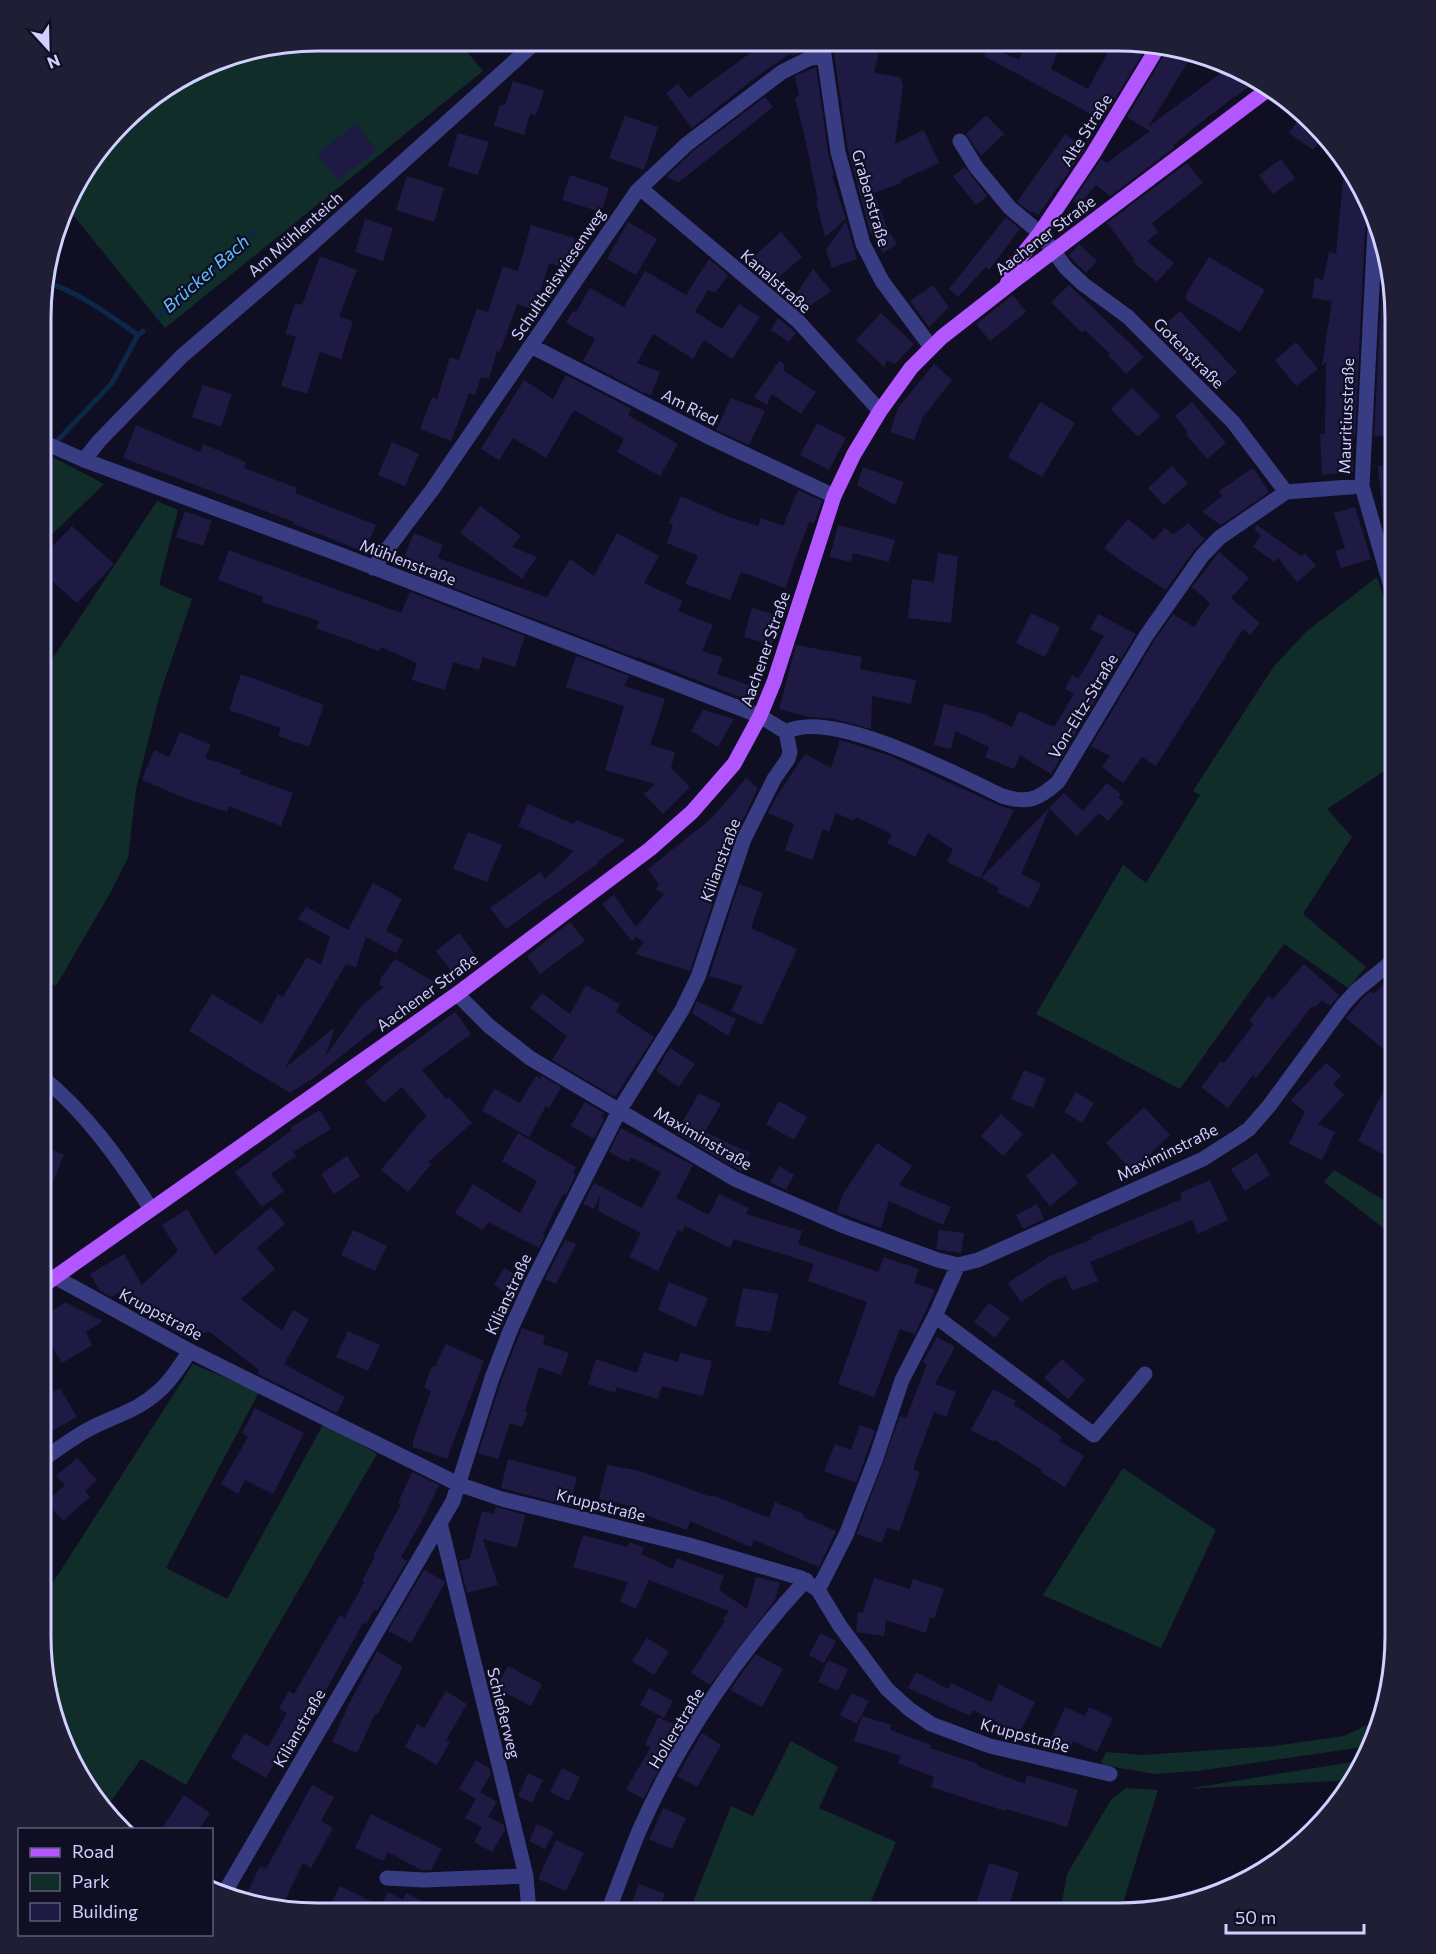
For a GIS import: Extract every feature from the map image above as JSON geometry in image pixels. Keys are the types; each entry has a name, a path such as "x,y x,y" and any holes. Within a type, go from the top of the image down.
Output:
{"main road":[{"name":"Alte Straße","path":"1006,287 1015,264 1040,233 1093,154 1154,53"},
{"name":"Aachener Straße","path":"51,1280 457,994 586,898 671,832 692,812 734,764 760,716 774,682 834,496 854,454 880,411 911,368 931,347 1006,287 1262,94"}],"street":[{"name":"Am Mühlenteich","path":"84,460 99,441 182,356 304,251 526,51"},
{"name":"Schultheiswiesenweg","path":"373,568 432,490 639,188 687,144 782,72 817,51"},
{"name":"Grabenstraße","path":"821,51 838,152 863,244 882,281 931,347"},
{"path":"960,141 976,167 1010,208 1040,233 1054,252"},
{"name":"Kanalstraße","path":"639,188 798,321 880,411"},
{"name":"Mauritiusstraße","path":"1374,243 1362,486 1385,566"},
{"name":"Gotenstraße","path":"1054,252 1066,268 1083,284 1128,317 1233,422 1286,492"},
{"name":"Am Ried","path":"531,346 709,437 834,496"},
{"name":"Mühlenstraße","path":"51,446 760,716"},
{"name":"Von-Eltz-Straße","path":"786,732 796,727 827,728 864,737 910,752 1002,796 1017,801 1032,800 1046,793 1058,782 1146,636 1202,556 1227,532 1286,492 1362,486"},
{"path":"760,716 786,732"},
{"name":"Kilianstraße","path":"228,1887 453,1502 492,1378 531,1285 619,1111 682,1010 698,977 744,839 774,779 788,759 790,752 786,732"},
{"name":"Maximinstraße","path":"457,994 507,1042 530,1058 735,1179 844,1226 958,1265 978,1260 1203,1159 1239,1136 1249,1129 1269,1106 1344,1004 1385,967"},
{"path":"51,1085 107,1146 127,1171 151,1209"},
{"path":"958,1265 935,1316 1094,1435 1145,1374"},
{"name":"Kruppstraße","path":"55,1277 190,1351 458,1484 502,1499 689,1545 812,1585 887,1689 909,1709 931,1724 990,1746 1110,1774"},
{"name":"Hollerstraße","path":"612,1903 640,1830 691,1732 758,1636 812,1585 846,1535 903,1380 935,1316"},
{"path":"51,1454 96,1425 134,1410 150,1399 169,1381 190,1351"},
{"name":"Schießerweg","path":"440,1523 526,1876 528,1903"},
{"path":"387,1878 424,1880 526,1876"}],"green space":[{"path":"318,51 466,51 483,71 165,328 72,214 87,184 106,155 142,117 184,87 216,71 266,56"},
{"path":"51,456 104,484 51,535"},
{"path":"157,501 178,510 159,585 192,599 159,697 136,789 128,858 56,986 51,983 51,659"},
{"path":"1377,577 1385,601 1385,771 1327,809 1352,837 1303,914 1366,967 1348,988 1284,944 1180,1089 1036,1014 1123,865 1146,883 1200,795 1193,791 1274,666 1307,631"},
{"path":"1334,1170 1385,1201 1385,1229 1324,1182"},
{"path":"193,1364 259,1392 166,1568 227,1599 324,1423 377,1454 186,1785 141,1759 110,1803 96,1784 71,1738 56,1688 51,1636 51,1583"},
{"path":"1123,1468 1216,1530 1161,1648 1043,1595"},
{"path":"1370,1723 1360,1747 1198,1771 1154,1774 1103,1765 1101,1762 1106,1752 1142,1755 1274,1746 1344,1736"},
{"path":"791,1741 838,1767 819,1808 896,1842 870,1903 693,1903 731,1806 753,1816"},
{"path":"1353,1762 1342,1781 1186,1789"},
{"path":"1126,1788 1158,1790 1123,1903 1062,1903 1067,1874 1111,1800"}],"building":[{"path":"753,51 803,51 792,56 791,53 752,80 692,128 666,93 678,84 689,98"},
{"path":"833,51 879,51 874,73 900,77 903,85 895,144 924,130 939,163 900,181 901,183 874,193 888,230 897,244 883,253 870,231 848,150"},
{"path":"986,51 1000,51 1019,60 1022,51 1058,51 1051,69 1088,89 1107,51 1143,52 1102,120 984,56"},
{"path":"1164,55 1189,61 1148,127 1222,72 1250,86 1235,97 1232,94 1234,97 1196,126 1173,146 1175,147 1110,196 1096,185 1079,205 1073,201 1101,159 1107,163 1150,131 1127,117"},
{"path":"816,67 828,153 834,175 832,176 846,219 825,237 795,98 799,95 795,76"},
{"path":"513,81 544,91 536,115 530,114 524,135 494,126 500,105 505,105"},
{"path":"765,97 773,107 679,182 666,177 693,151"},
{"path":"986,115 1004,134 981,156 966,134"},
{"path":"625,116 658,127 644,170 609,158"},
{"path":"1298,120 1319,142 1313,150 1289,133"},
{"path":"356,124 377,150 338,181 317,154"},
{"path":"458,133 489,142 478,175 448,166"},
{"path":"1065,134 1085,149 1038,215 1033,211 1032,213 1017,202"},
{"path":"1281,159 1295,178 1273,194 1259,175"},
{"path":"1187,163 1203,183 1152,223 1158,232 1147,241 1174,263 1157,282 1133,262 1135,260 1107,223"},
{"path":"965,167 987,196 976,205 953,176"},
{"path":"570,175 609,188 601,212 562,200"},
{"path":"407,176 444,188 434,222 396,210"},
{"path":"1343,180 1347,180 1367,222 1365,228 1355,436 1353,436 1353,472 1322,475 1320,434 1325,434 1326,362 1322,366 1332,301 1312,298 1315,278 1323,280 1329,252 1336,254"},
{"path":"1006,217 1020,229 989,270 986,267 958,297 949,289"},
{"path":"365,219 393,228 383,261 355,252"},
{"path":"846,221 857,259 832,268 826,250"},
{"path":"628,222 657,239 636,275 607,259"},
{"path":"531,225 575,238 566,268 549,263 534,310 517,304 500,352 497,351 489,379 481,377 475,395 469,393 451,441 420,429 432,397 437,399 450,357 459,360 477,308 488,312 503,266 518,271"},
{"path":"781,232 802,257 772,283 754,262 754,256"},
{"path":"1079,244 1097,261 1086,273 1069,256"},
{"path":"320,256 357,270 339,317 353,321 341,359 320,352 307,394 281,386 296,337 285,334 295,303 302,305"},
{"path":"1209,257 1265,290 1240,332 1186,300 1186,294"},
{"path":"709,259 728,275 715,293 708,290 695,312 722,329 739,304 760,317 732,359 704,340 693,359 653,334 637,363 660,372 651,395 583,361 595,339 566,323 573,311 576,312 590,288 624,307 645,271 686,295"},
{"path":"813,269 831,291 807,308 797,293"},
{"path":"1382,279 1385,318 1385,435 1374,436"},
{"path":"933,285 949,307 929,327 910,301"},
{"path":"1069,285 1144,357 1126,374 1108,355 1110,354 1085,330 1082,333 1051,302"},
{"path":"1013,295 1026,312 990,341 976,324"},
{"path":"1180,311 1237,372 1216,391 1157,332"},
{"path":"881,313 914,344 895,364 887,360 884,367 856,340"},
{"path":"778,318 796,333 789,342 771,330"},
{"path":"1296,342 1318,369 1296,386 1275,360"},
{"path":"779,361 785,364 783,370 816,392 801,414 772,394 767,405 754,397"},
{"path":"934,364 952,380 923,417 914,440 890,432 898,408"},
{"path":"566,375 632,409 628,415 678,444 660,476 617,452 624,439 574,410 546,458 513,438 499,460 481,449 524,380 553,399"},
{"path":"203,385 232,394 221,427 192,417"},
{"path":"1132,388 1160,416 1138,437 1111,409"},
{"path":"731,398 765,411 749,445 716,430"},
{"path":"1040,402 1075,423 1042,477 1008,457"},
{"path":"1192,402 1226,443 1207,459 1186,434 1188,432 1175,416"},
{"path":"817,423 846,438 829,470 800,455"},
{"path":"136,425 200,452 203,444 246,462 244,468 297,488 295,493 376,525 364,552 294,524 294,522 123,458"},
{"path":"392,442 419,454 405,486 378,475"},
{"path":"1385,465 1385,531 1384,527 1378,466"},
{"path":"1172,466 1188,483 1164,505 1148,488"},
{"path":"863,467 904,482 895,505 857,485"},
{"path":"1253,468 1269,492 1221,525 1202,512 1222,496 1219,491"},
{"path":"798,490 822,501 814,523 809,522 785,588 741,572 730,600 685,584 698,556 667,543 673,525 669,523 681,496 726,516 758,526 761,518 783,526"},
{"path":"480,506 521,536 512,547 537,557 522,579 460,533"},
{"path":"1355,507 1371,559 1341,568 1335,551 1345,548 1334,513"},
{"path":"185,511 212,521 203,546 176,537"},
{"path":"1128,519 1154,540 1165,528 1173,535 1188,523 1205,539 1194,550 1166,590 1104,548"},
{"path":"838,525 895,540 889,562 853,553 851,562 830,557"},
{"path":"1257,525 1301,556 1305,553 1316,566 1297,582 1278,558 1275,562 1253,547 1261,536 1254,528"},
{"path":"72,526 114,564 77,603 51,580 51,548"},
{"path":"414,533 443,545 438,558 549,598 547,597 570,559 594,576 617,533 659,556 644,583 683,601 678,611 713,625 702,651 723,658 717,674 757,688 752,702 417,574 421,566 403,559"},
{"path":"229,550 401,613 410,592 525,636 515,667 483,657 479,670 453,662 445,690 412,680 417,663 381,647 379,651 316,628 319,621 262,602 263,597 218,580"},
{"path":"1219,552 1249,578 1231,598 1260,623 1250,635 1243,629 1156,766 1142,757 1123,783 1102,767 1110,756 1091,746 1154,641 1173,614 1194,627 1210,603 1192,587"},
{"path":"938,553 958,556 951,623 908,618 912,579 934,582"},
{"path":"752,608 780,616 772,645 744,637"},
{"path":"1031,613 1060,627 1045,657 1016,643"},
{"path":"1098,614 1136,634 1051,774 1020,755 1014,769 985,757 989,747 955,731 951,749 934,745 944,704 981,713 1012,727 1019,711 1054,727 1074,694 1065,689 1072,675 1078,679 1104,636 1090,629"},
{"path":"796,645 862,657 860,669 916,680 911,704 872,696 871,729 834,719 809,717 779,709"},
{"path":"576,656 629,676 624,686 665,699 650,745 675,752 671,768 690,787 663,814 644,794 655,784 605,770 624,706 566,687"},
{"path":"241,674 324,705 309,747 278,736 281,728 229,710"},
{"path":"703,710 734,719 718,747 691,731"},
{"path":"180,732 211,745 205,758 241,770 240,774 293,793 281,826 229,806 227,812 187,799 142,780 154,750 169,757"},
{"path":"840,740 891,756 998,805 1014,810 980,878 947,862 953,849 928,833 915,857 887,843 892,834 856,817 854,821 836,813 829,832 823,829 812,860 785,850 794,824 768,813 805,754 831,768"},
{"path":"746,778 758,788 735,836 690,971 635,954 644,942 636,937 632,941 602,904 614,895 636,927 664,894 655,889 659,885 648,869 712,818"},
{"path":"1107,783 1121,794 1118,797 1124,802 1108,821 1099,813 1077,836 1049,808 1064,793 1083,811"},
{"path":"528,804 574,824 576,820 626,840 597,862 599,863 506,929 490,908 540,872 545,879 574,851 518,826"},
{"path":"1048,809 1021,874 1041,884 1029,908 997,892 999,888 981,878"},
{"path":"468,832 502,845 487,882 453,869"},
{"path":"373,883 402,899 386,931 403,940 396,953 366,937 356,967 346,964 285,1068 335,1027 325,1057 361,1006 384,987 380,985 380,979 395,959 436,983 315,1077 290,1093 189,1031 212,994 262,1024 278,994 283,997 307,957 321,965 330,937 298,919 306,907 348,930"},
{"path":"739,884 763,893 751,928 797,949 762,1025 731,1011 743,986 709,976"},
{"path":"570,922 585,941 540,974 527,956"},
{"path":"459,933 475,954 451,971 436,951"},
{"path":"1304,964 1339,995 1330,1006 1322,1000 1314,1008 1312,1006 1256,1078 1253,1075 1228,1108 1201,1087 1221,1061 1224,1063 1254,1024 1249,1021 1268,996 1273,999"},
{"path":"1385,984 1385,1051 1346,1018 1371,991 1374,994"},
{"path":"586,985 620,1004 616,1012 654,1037 615,1097 552,1060 567,1036 530,1008 542,993 570,1014"},
{"path":"697,1001 736,1019 728,1036 692,1013"},
{"path":"455,1012 471,1034 422,1070 446,1099 449,1097 472,1123 428,1162 431,1164 408,1192 381,1170 427,1116 402,1087 384,1103 365,1082 390,1060"},
{"path":"670,1048 695,1064 679,1087 656,1071"},
{"path":"1326,1063 1341,1076 1333,1084 1344,1095 1318,1124 1335,1132 1322,1160 1289,1144 1305,1112 1291,1100"},
{"path":"1024,1070 1046,1079 1033,1108 1011,1099"},
{"path":"536,1076 540,1079 542,1076 561,1087 549,1108 546,1106 529,1137 482,1111 494,1089 520,1103"},
{"path":"1383,1091 1385,1092 1385,1155 1358,1141"},
{"path":"1076,1092 1094,1103 1082,1123 1064,1112"},
{"path":"699,1093 721,1104 705,1132 750,1153 741,1171 676,1133"},
{"path":"779,1101 807,1117 794,1140 766,1124"},
{"path":"585,1102 604,1113 601,1117 604,1119 594,1139 571,1126"},
{"path":"1144,1107 1170,1135 1132,1171 1106,1143"},
{"path":"320,1110 331,1129 293,1152 296,1156 271,1174 284,1191 262,1207 235,1172 292,1130 290,1128"},
{"path":"1001,1114 1023,1134 1003,1156 981,1136"},
{"path":"621,1128 693,1165 676,1198 709,1215 719,1194 749,1208 746,1214 802,1231 798,1244 878,1272 884,1257 919,1269 914,1283 935,1290 915,1334 900,1329 874,1397 838,1384 867,1302 808,1281 814,1264 734,1239 730,1248 685,1226 682,1232 678,1230 658,1271 629,1257 641,1233 598,1211 600,1196 594,1209 583,1204 594,1183 642,1208 661,1172 631,1157 628,1162 609,1152"},
{"path":"518,1133 576,1167 573,1173 576,1174 543,1234 545,1235 539,1248 488,1222 483,1230 455,1213 473,1184 520,1213 537,1181 502,1161"},
{"path":"877,1143 912,1166 899,1185 951,1207 943,1225 889,1201 881,1228 837,1212 843,1194"},
{"path":"51,1150 64,1155 51,1187"},
{"path":"1053,1153 1078,1183 1050,1206 1026,1176"},
{"path":"1257,1153 1270,1175 1245,1191 1231,1169"},
{"path":"347,1156 360,1176 334,1194 321,1174"},
{"path":"779,1166 794,1175 786,1190 770,1182"},
{"path":"1210,1180 1228,1220 1198,1234 1192,1220 1090,1262 1098,1281 1072,1291 1066,1276 1051,1282 1021,1302 1008,1283 1048,1257 1182,1199 1180,1193"},
{"path":"1037,1204 1044,1219 1023,1229 1016,1215"},
{"path":"271,1207 285,1224 257,1248 275,1269 241,1299 282,1331 293,1310 309,1319 284,1364 345,1397 337,1413 258,1374 259,1370 210,1332 185,1337 174,1331 153,1307 145,1315 139,1312 120,1292 112,1297 100,1291 90,1274 124,1254 142,1285 178,1251 162,1225 187,1209 215,1255"},
{"path":"353,1230 387,1246 375,1271 341,1255"},
{"path":"939,1230 964,1233 961,1253 936,1249"},
{"path":"565,1240 576,1244 556,1284 545,1279"},
{"path":"504,1268 523,1279 512,1296 494,1285"},
{"path":"669,1282 708,1298 696,1327 658,1310"},
{"path":"743,1288 778,1294 771,1332 735,1326"},
{"path":"65,1302 103,1321 86,1332 92,1345 62,1363 51,1345 51,1312"},
{"path":"989,1303 1010,1318 995,1338 974,1322"},
{"path":"522,1328 545,1336 543,1344 569,1353 561,1375 539,1367 522,1427 510,1423 498,1459 478,1453 501,1381"},
{"path":"348,1331 380,1345 368,1371 336,1357"},
{"path":"937,1337 955,1347 935,1384 956,1392 946,1417 934,1412 913,1469 920,1472 899,1532 887,1527 882,1543 857,1534 900,1416 906,1418 927,1365 923,1362"},
{"path":"446,1344 484,1361 447,1459 413,1447 413,1441 431,1391 424,1388 432,1366 435,1367"},
{"path":"644,1352 678,1362 680,1353 712,1361 703,1396 662,1386 658,1399 617,1387 615,1393 588,1384 596,1359 637,1373"},
{"path":"1062,1359 1085,1380 1068,1399 1044,1378"},
{"path":"60,1388 77,1417 51,1431 51,1393"},
{"path":"993,1389 1016,1401 1014,1405 1062,1437 1059,1441 1084,1456 1065,1487 995,1440 994,1442 971,1430"},
{"path":"255,1408 304,1433 273,1494 245,1480 238,1494 221,1484 248,1437 242,1433"},
{"path":"860,1425 875,1431 856,1483 824,1471 835,1444 851,1450"},
{"path":"77,1458 97,1480 85,1491 90,1497 63,1521 51,1508 51,1498 65,1485 56,1476"},
{"path":"508,1459 577,1477 570,1506 501,1488"},
{"path":"607,1465 640,1471 711,1497 712,1495 769,1518 775,1502 836,1531 819,1567 754,1540 751,1547 690,1521 687,1530 637,1512 638,1508 599,1499"},
{"path":"412,1472 439,1485 401,1557 407,1561 377,1611 374,1610 366,1624 363,1623 292,1752 284,1748 266,1778 231,1757 245,1733 268,1747 287,1713 279,1709 289,1691 294,1694 340,1615 345,1618 364,1582 362,1581 375,1557 373,1556 401,1504 398,1503"},
{"path":"496,1507 525,1515 517,1548 483,1539 498,1585 467,1593 459,1561 470,1558 482,1511 494,1514"},
{"path":"583,1535 627,1547 630,1542 644,1548 641,1554 673,1569 677,1558 724,1576 719,1590 747,1609 756,1577 780,1583 775,1600 710,1685 691,1673 725,1621 723,1620 729,1611 649,1580 636,1609 620,1601 628,1582 573,1567"},
{"path":"424,1570 445,1583 411,1643 388,1631"},
{"path":"874,1578 910,1589 913,1579 944,1589 934,1619 930,1617 926,1633 886,1620 884,1636 856,1632 858,1612 863,1613"},
{"path":"821,1633 836,1641 824,1663 809,1655"},
{"path":"647,1638 669,1652 654,1675 632,1661"},
{"path":"377,1651 403,1667 377,1715 375,1714 357,1753 332,1742"},
{"path":"756,1654 783,1669 762,1707 730,1690"},
{"path":"828,1660 848,1669 838,1691 818,1682"},
{"path":"508,1666 542,1684 531,1706 496,1688"},
{"path":"916,1672 948,1689 951,1683 991,1702 999,1684 1035,1702 1019,1733 973,1710 970,1716 908,1688"},
{"path":"649,1688 673,1701 664,1718 640,1705"},
{"path":"446,1691 467,1704 446,1740 450,1742 437,1765 405,1747 417,1724 424,1728"},
{"path":"852,1693 869,1701 857,1724 840,1715"},
{"path":"1065,1707 1085,1716 1089,1707 1113,1718 1097,1752 1073,1741 1070,1748 1051,1739"},
{"path":"862,1716 892,1725 890,1730 931,1745 930,1748 978,1764 977,1766 1025,1784 1027,1775 1078,1790 1067,1827 1006,1809 1005,1811 931,1787 934,1777 898,1763 901,1756 854,1741"},
{"path":"658,1717 682,1728 643,1799 626,1789 651,1747 645,1745"},
{"path":"702,1733 721,1745 697,1787 677,1776"},
{"path":"476,1760 490,1769 491,1774 476,1799 459,1789"},
{"path":"562,1768 580,1777 569,1801 550,1792"},
{"path":"528,1773 543,1780 532,1803 518,1796"},
{"path":"312,1785 334,1797 321,1821 333,1828 311,1868 303,1863 284,1901 247,1893 260,1866 266,1869"},
{"path":"480,1792 497,1802 488,1817 504,1825 505,1830 492,1852 474,1842 482,1827 465,1818"},
{"path":"184,1795 210,1813 200,1828 162,1828"},
{"path":"663,1808 686,1818 672,1849 649,1839"},
{"path":"371,1814 442,1849 431,1870 421,1870 388,1852 383,1861 355,1848"},
{"path":"537,1824 554,1832 545,1849 529,1841"},
{"path":"556,1840 584,1853 566,1891 538,1879"},
{"path":"989,1863 1019,1872 1010,1903 976,1903"},
{"path":"639,1884 665,1894 662,1903 632,1903"},
{"path":"340,1886 375,1903 331,1903"},
{"path":"388,1892 403,1900 406,1893 426,1903 382,1903"}],"waterway":[{"name":"Brücker Bach","path":"158,316 254,232"},
{"path":"53,285 81,297 138,335"},
{"name":"Brücker Bach","path":"51,448 112,383 138,335 143,331"}]}
